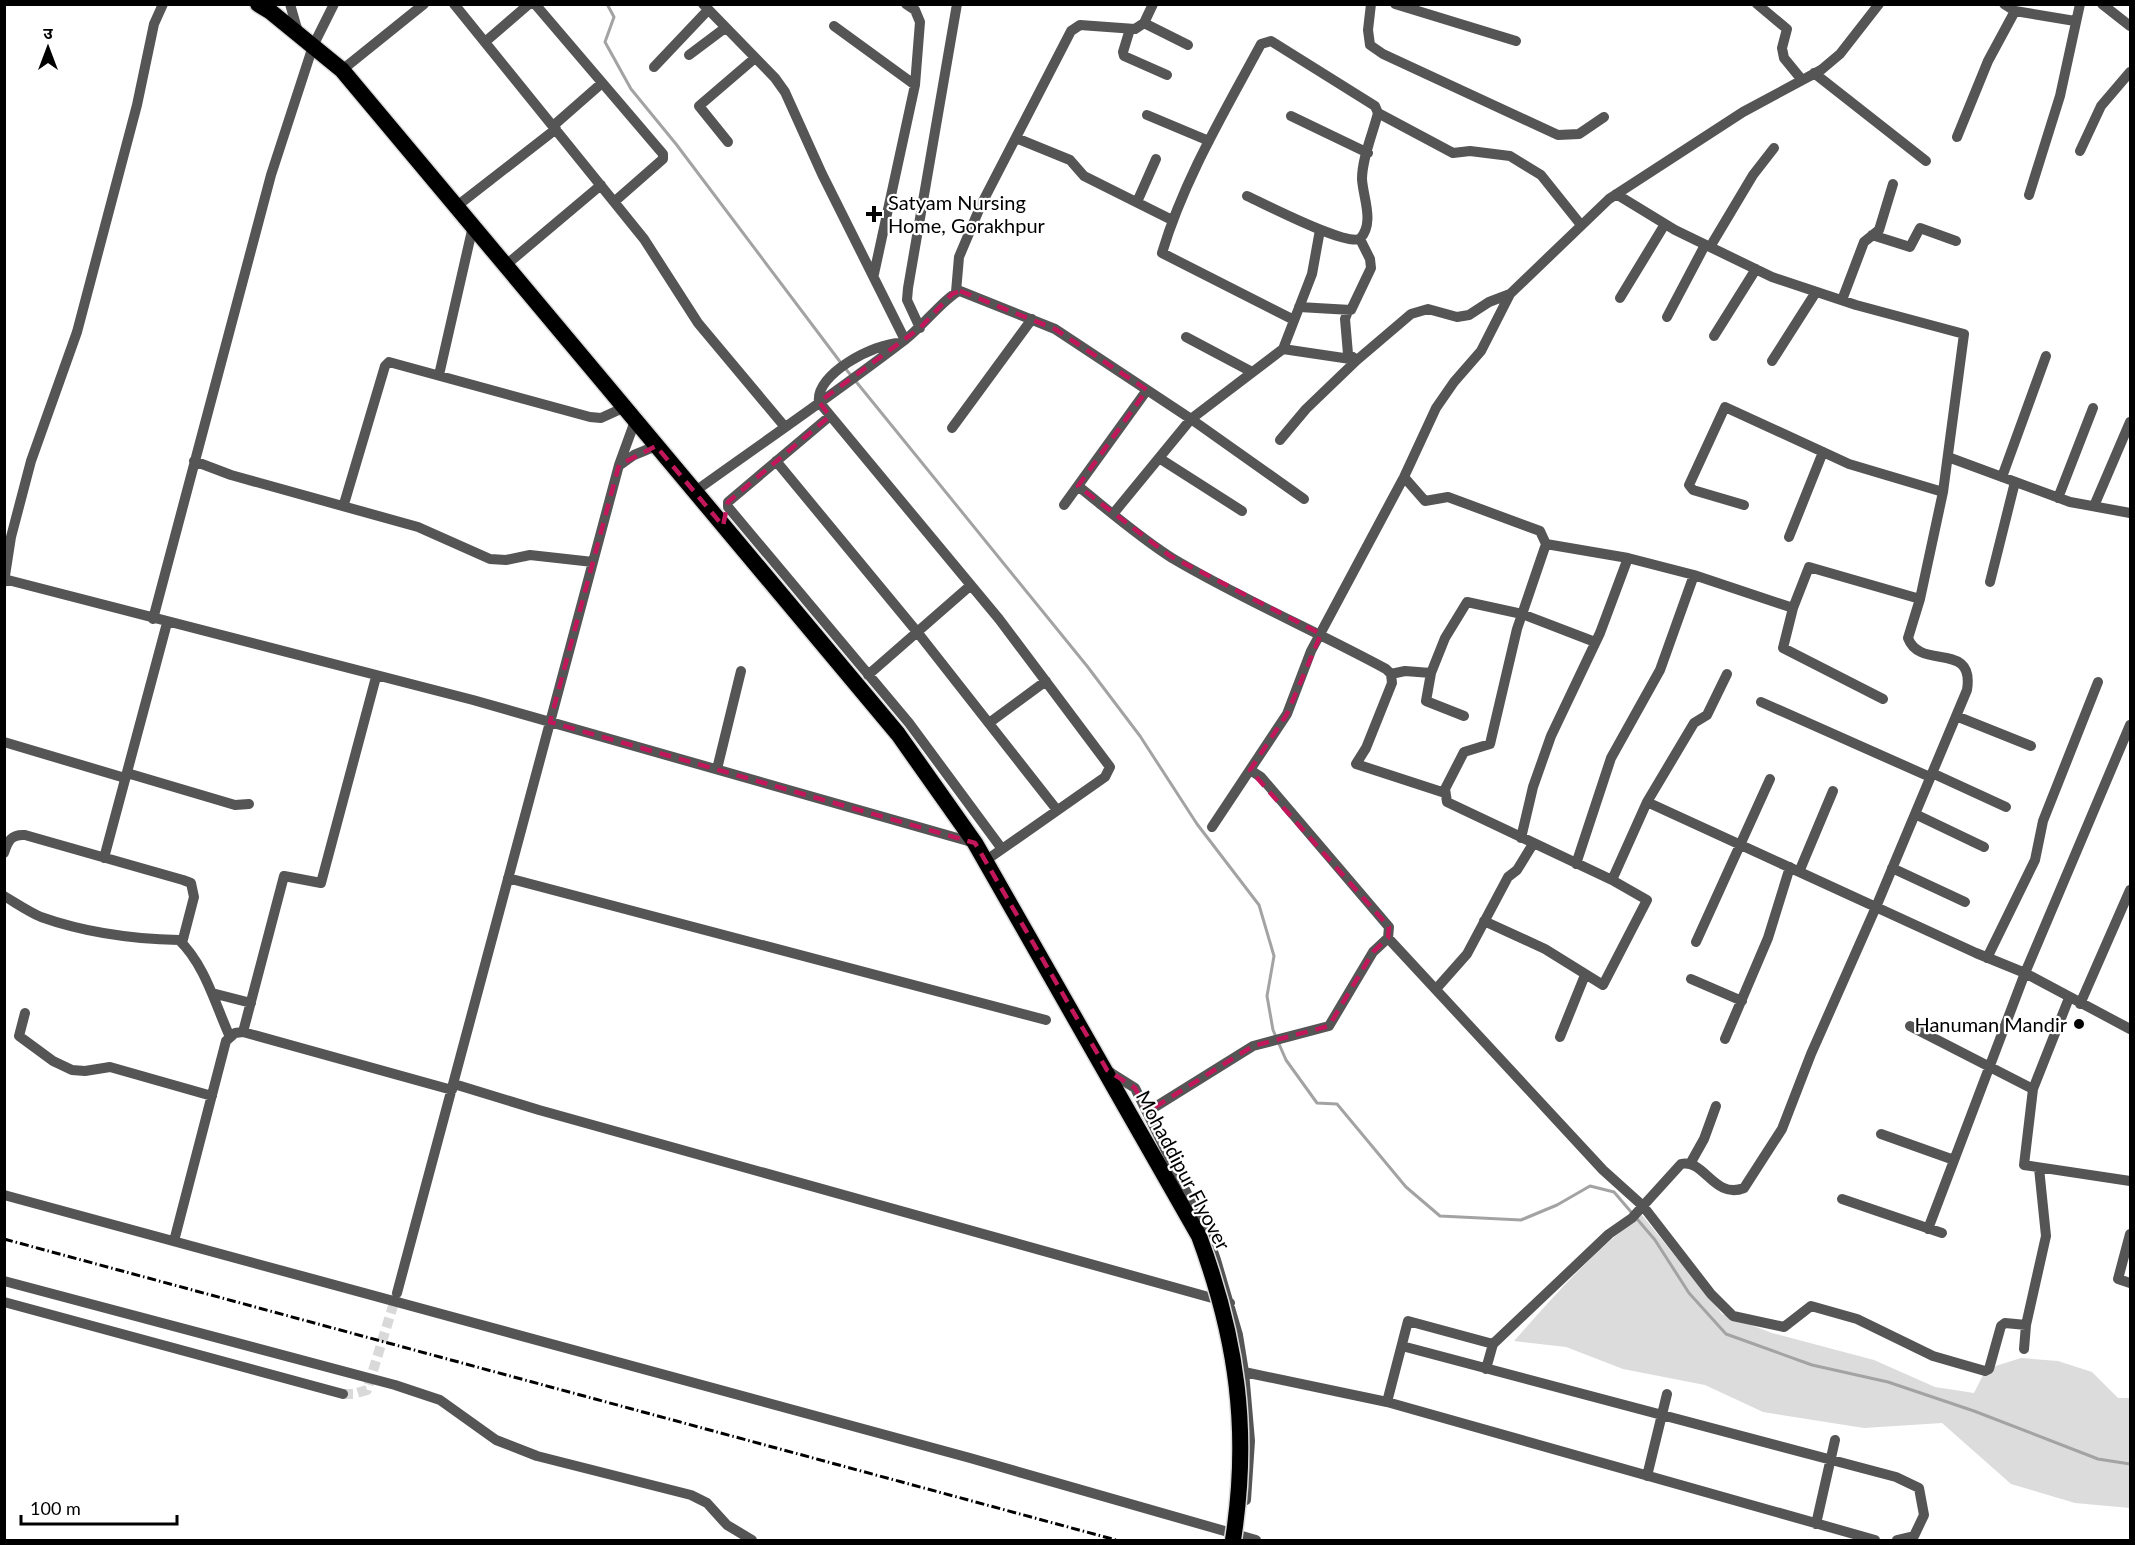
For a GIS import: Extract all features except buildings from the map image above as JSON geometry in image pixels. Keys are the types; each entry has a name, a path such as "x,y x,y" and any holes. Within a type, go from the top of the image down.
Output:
{"highway":[{"name":"Mohaddipur Flyover","path":"258,4 342,70 694,492 789,593 898,734 975,843 1107,1070 1199,1236 1224,1310 1240,1394 1242,1473 1237,1538"}],"street":[{"path":"163,4 154,24 137,105 77,332 32,460 16,515 5,580 550,722 975,843"},
{"path":"290,4 299,35"},
{"path":"153,619 271,175 313,46 334,4"},
{"path":"342,70 424,4"},
{"path":"454,4 644,239 698,323 785,427"},
{"path":"485,42 529,4"},
{"path":"535,4 664,157 614,202"},
{"path":"874,274 915,86 920,22 915,10 906,4"},
{"path":"920,328 907,300 908,288 957,4"},
{"path":"694,492 902,342 920,328 956,292 959,257 981,206 1075,26 1130,29 1144,23 1153,4"},
{"path":"1371,4 1368,38 1375,50 1558,135 1579,134 1604,117"},
{"path":"1395,4 1516,41"},
{"path":"1757,4 1787,29 1782,53 1802,80"},
{"path":"1212,827 1287,714 1321,634 1404,477 1436,408 1454,382 1481,351 1510,294 1616,194 1743,112 1814,74 1840,54 1879,4"},
{"path":"2004,4 2015,11 2075,21"},
{"path":"2029,195 2060,96 2080,4"},
{"path":"2102,4 2130,26"},
{"path":"654,67 705,7 755,58 785,92 822,174 874,274 902,342"},
{"path":"1957,137 1988,61 2015,11"},
{"path":"1144,23 1188,45"},
{"path":"834,26 915,86"},
{"path":"689,55 725,28"},
{"path":"1130,29 1123,52 1124,56 1167,75"},
{"path":"1247,196 1320,230 1351,241 1360,239 1365,232 1368,211 1362,178 1378,113 1376,106 1271,41 1266,41 1261,44 1209,141 1172,219 1162,253 1294,320"},
{"path":"728,142 699,106 755,58"},
{"path":"2080,151 2101,106 2130,72"},
{"path":"1814,74 1926,161"},
{"path":"457,206 554,128 602,83"},
{"path":"1378,113 1453,153 1479,151 1510,156 1541,175 1581,225"},
{"path":"1148,115 1209,141"},
{"path":"1291,116 1368,153"},
{"path":"1017,138 1070,160 1084,176 1172,219"},
{"path":"1667,317 1708,246 1774,148"},
{"path":"1137,202 1156,159"},
{"path":"1842,300 1864,242 1879,230 1893,184"},
{"path":"506,265 601,186"},
{"path":"1486,1369 1493,1344 1609,1234 1632,1218 1681,1164 1690,1164 1726,1190 1734,1191 1743,1188 1782,1129 1811,1054 1876,907 1967,690 1969,675 1966,667 1958,662 1917,650 1908,638 1920,599 1943,492 1964,334 1816,292 1755,269 1665,224 1616,194"},
{"path":"1620,298 1665,224"},
{"path":"439,375 473,226"},
{"path":"1872,236 1910,247 1918,230 1923,228 1956,241"},
{"path":"1113,514 1191,419 1283,349 1312,274 1320,230"},
{"path":"1357,360 1348,354 1345,319 1371,268 1370,259 1360,239"},
{"path":"1714,336 1755,269"},
{"path":"956,292 960,291 1055,328 1191,419 1304,499"},
{"path":"1772,361 1816,292"},
{"path":"1280,440 1306,409 1357,360 1412,314 1428,309 1456,317 1469,315 1489,302 1510,294"},
{"path":"1299,307 1348,311"},
{"path":"952,428 1032,319"},
{"path":"1186,337 1252,372"},
{"path":"902,342 888,343 867,351 831,374 819,391 819,402 971,585 1110,767 1105,777 985,861"},
{"path":"1283,349 1357,360"},
{"path":"2002,477 2046,356"},
{"path":"344,504 386,364 439,375 590,417 601,418 625,407"},
{"path":"1064,505 1147,390"},
{"path":"1744,505 1694,490 1689,485 1723,408 1733,410 1849,464 1943,492"},
{"path":"2058,498 2093,408"},
{"path":"830,416 728,502 728,507 789,593 868,675 951,777 1002,849"},
{"path":"397,1293 619,465 635,421"},
{"path":"2094,506 2130,422"},
{"path":"619,465 634,455 656,446"},
{"path":"1789,537 1823,452"},
{"path":"1948,457 2058,498 2130,513"},
{"path":"1159,458 1242,511"},
{"path":"194,461 231,475 344,504 445,537 490,559 506,560 530,555 593,562"},
{"path":"776,461 918,633 1057,810"},
{"path":"1404,477 1425,501 1448,497 1540,531 1546,544 1503,677 1490,744 1464,752 1445,793 1447,802 1612,880 1647,899 1605,984 1601,985 1545,949 1484,921"},
{"path":"1990,582 2015,482"},
{"path":"1078,486 1189,568 1386,669 1391,674 1392,683 1356,764 1445,793"},
{"path":"1546,544 1628,558 1694,575 1793,609"},
{"path":"1521,838 1543,756 1595,642 1628,558"},
{"path":"1883,699 1783,648 1793,609 1809,567 1920,599"},
{"path":"1576,864 1611,758 1659,670 1694,575"},
{"path":"868,675 971,585"},
{"path":"1464,716 1426,701 1431,673 1445,638 1467,602 1522,614 1595,642"},
{"path":"104,858 167,623"},
{"path":"717,769 741,671"},
{"path":"1391,674 1405,671 1431,673"},
{"path":"1612,880 1647,802 1694,723 1707,716 1727,674"},
{"path":"243,1032 284,876 321,883 376,677"},
{"path":"989,723 1046,681"},
{"path":"1987,958 2035,860 2043,821 2098,682"},
{"path":"1761,702 2006,807"},
{"path":"1956,716 2031,746"},
{"path":"1928,1228 2025,973 2130,725"},
{"path":"4,742 235,805 249,804"},
{"path":"1148,1112 1253,1046 1329,1026 1373,952 1388,938 1389,927 1261,777 1250,770"},
{"path":"1696,942 1738,845 1770,779"},
{"path":"1725,1039 1795,870 1833,791"},
{"path":"1647,802 1987,958 2025,973 2130,1029"},
{"path":"1915,814 1984,847"},
{"path":"4,853 8,841 16,835 191,883 194,897 182,943"},
{"path":"1436,989 1467,954 1508,878 1518,870 1533,844"},
{"path":"1892,868 1965,902"},
{"path":"508,878 1046,1020"},
{"path":"2080,1004 2130,890"},
{"path":"4,896 40,917 89,930 130,939 179,940 189,949 212,993 230,1037 174,1241"},
{"path":"1388,938 1603,1170 1642,1207 1711,1294 1733,1316 1784,1327 1812,1306 1857,1319 1933,1356 1985,1371 1989,1369 2001,1326 2005,1323 2026,1325"},
{"path":"1560,1036 1586,975"},
{"path":"1691,978 1742,1001"},
{"path":"212,993 251,1003"},
{"path":"2069,998 2033,1089 2024,1164 2130,1181"},
{"path":"25,1012 19,1036 53,1061 72,1070 85,1071 110,1067 212,1096"},
{"path":"1910,1026 2033,1089"},
{"path":"230,1037 243,1032 453,1087 1230,1303"},
{"path":"1107,1070 1136,1088 1207,1234 1230,1303 1244,1372 1250,1441 1246,1500 1237,1538"},
{"path":"1690,1164 1704,1139 1716,1106"},
{"path":"1881,1134 1954,1160"},
{"path":"2024,1349 2026,1325 2046,1236 2039,1168"},
{"path":"4,1194 970,1458 1237,1538 1256,1540"},
{"path":"1842,1199 1942,1233"},
{"path":"2130,1234 2118,1279 2130,1283"},
{"path":"4,1281 420,1394 440,1401 496,1440 537,1456 691,1496 707,1503 727,1525 752,1540"},
{"path":"4,1302 343,1394"},
{"path":"1387,1402 1401,1346 1410,1321 1493,1344"},
{"path":"1401,1346 1896,1477 1919,1488 1924,1515 1914,1536 1897,1540"},
{"path":"1244,1372 1387,1402 1816,1524 1842,1536 1875,1540"},
{"path":"1647,1476 1667,1394"},
{"path":"1816,1524 1835,1440"}],"highlighted area":[{"path":"960,291 1055,329 1147,390 1078,486 1170,556 1321,634 1287,714 1250,770 1389,927 1388,938 1373,952 1329,1026 1253,1046 1147,1112 1135,1088 1107,1070 975,843 550,722 619,465 656,446 723,526 728,502 830,416 819,402 920,328 952,294"}],"shaded area":[{"path":"1642,1215 1722,1314 1772,1333 1874,1360 1935,1387 1974,1393 1986,1369 2021,1358 2058,1361 2092,1372 2118,1398 2130,1398 2130,1508 2075,1503 2011,1484 1942,1423 1864,1428 1763,1412 1705,1385 1623,1369 1566,1347 1514,1341 1591,1259"}],"waterway":[{"path":"607,4 614,17 605,42 631,89 676,144 841,363"},
{"path":"845,368 1087,666 1140,736 1197,824 1259,905 1274,956 1267,996 1273,1030 1286,1060 1317,1103 1337,1104 1406,1187 1440,1216 1521,1220 1557,1205 1590,1186 1614,1192 1655,1240 1689,1293 1726,1334 1812,1365 1888,1382 1974,1411 2098,1459 2130,1464"}],"tunnel":[{"path":"343,1394 354,1394 367,1390 397,1293"}],"railway":[{"path":"4,1239 1116,1540"}],"place":[{"name":"Satyam Nursing Home, Gorakhpur","path":"874,214"},
{"name":"Hanuman Mandir","path":"2079,1024"}]}
